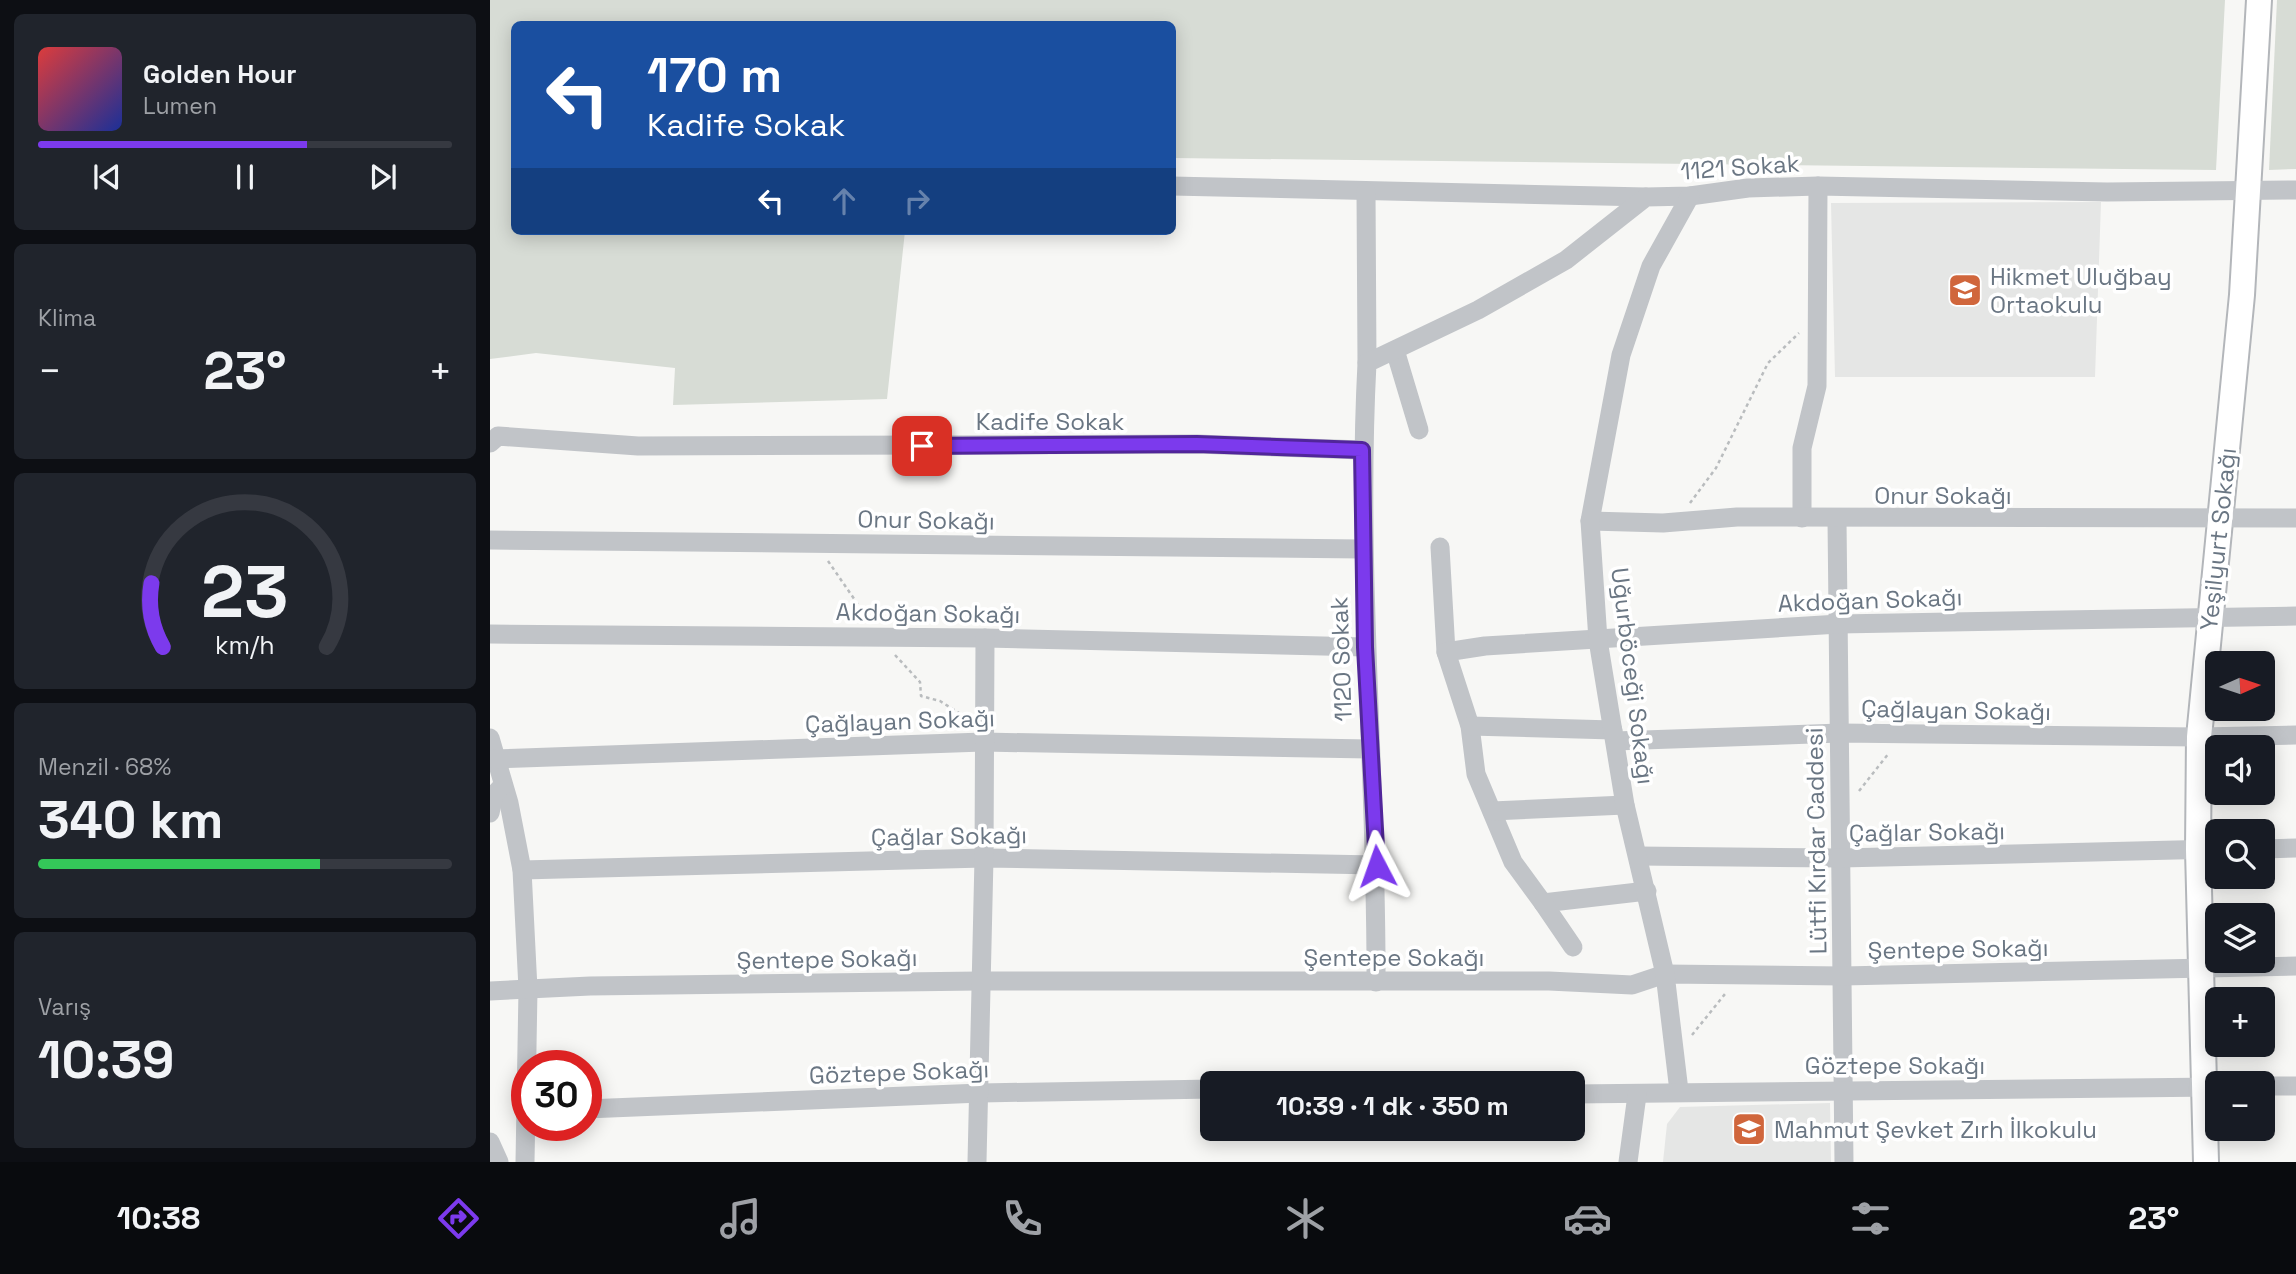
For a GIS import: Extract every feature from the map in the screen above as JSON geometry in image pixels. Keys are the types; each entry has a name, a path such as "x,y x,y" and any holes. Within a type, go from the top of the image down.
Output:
{"main road":[{"name":"Yeşilyurt Sokağı","path":"2206,819 2199,737 2250,189 2259,0"},
{"name":"Yeşilyurt Sokağı","path":"2205,889 2200,968 2210,1071"},
{"name":"Yeşilyurt Sokağı","path":"2206,1162 2207,1141"}],"street":[{"name":"1121 Sokak","path":"1176,186 1646,197 1690,196 1748,188 1818,186 2107,192 2296,190"},
{"path":"1802,518 1802,448 1817,386 1815,317 1818,186"},
{"path":"1362,450 1367,363 1366,191"},
{"name":"Uğurböceği Sokağı","path":"1679,1091 1665,974 1625,805 1598,639 1590,521 1621,355 1651,266 1690,196"},
{"path":"1367,363 1478,310 1566,260 1646,197"},
{"path":"1395,350 1419,430"},
{"name":"Kadife Sokak","path":"490,443 498,436 638,446 1197,444 1362,450"},
{"name":"1120 Sokak","path":"1362,450 1368,749 1377,866 1376,982"},
{"name":"Onur Sokağı","path":"1590,521 1675,522 1737,517 1837,520 2296,518"},
{"name":"Lütfi Kırdar Caddesi","path":"1837,520 1844,1162"},
{"name":"Onur Sokağı","path":"490,540 1362,549"},
{"path":"1440,547 1446,652 1470,726 1476,774 1513,862 1573,947"},
{"name":"Akdoğan Sokağı","path":"1446,652 1485,646 1839,624 2296,616"},
{"name":"Akdoğan Sokağı","path":"490,634 985,638 1365,647"},
{"path":"977,1162 981,1093 979,981 984,858 985,638"},
{"name":"Çağlayan Sokağı","path":"1470,726 1614,736 1840,733 2199,737 2296,735"},
{"path":"490,738 522,870 528,989 527,1050"},
{"name":"Çağlayan Sokağı","path":"495,759 983,742 1368,749"},
{"path":"490,813 494,795 503,785"},
{"path":"1492,811 1625,805"},
{"path":"2275,849 2296,848"},
{"name":"Çağlar Sokağı","path":"1638,856 1841,859 2205,849"},
{"name":"Çağlar Sokağı","path":"522,870 984,858 1377,866"},
{"path":"1543,903 1647,891"},
{"name":"Şentepe Sokağı","path":"490,992 528,989 979,981 1549,981 1632,985 1665,974 1843,976 2296,967"},
{"path":"2275,1086 2296,1086"},
{"name":"Göztepe Sokağı","path":"1585,1094 1843,1089 2205,1087"},
{"name":"Göztepe Sokağı","path":"602,1108 981,1093 1200,1089"},
{"path":"1628,1162 1637,1095"},
{"path":"525,1141 525,1162"},
{"path":"490,1142 499,1162"}],"path":[{"path":"1675,522 1716,468 1768,363 1815,317"},
{"path":"1674,1057 1740,975"}],"shaded area":[{"path":"490,0 2225,0 2216,170 1176,158 1176,21 511,21 511,235 905,235 887,399 673,405 675,368 536,353 490,359"},
{"path":"2277,0 2296,0 2296,169 2269,170"},
{"name":"Hikmet Uluğbay Ortaokulu","path":"2101,202 2095,377 1835,377 1831,203"},
{"name":"Mahmut Şevket Zırh İlkokulu","path":"1830,1103 1831,1162 1663,1162 1667,1124 1680,1107"}],"place":[{"name":"Hikmet Uluğbay Ortaokulu","path":"1965,290"},
{"name":"Mahmut Şevket Zırh İlkokulu","path":"1749,1129"}],"route":[{"path":"922,446 1197,444 1362,450 1368,749 1377,866"}]}
